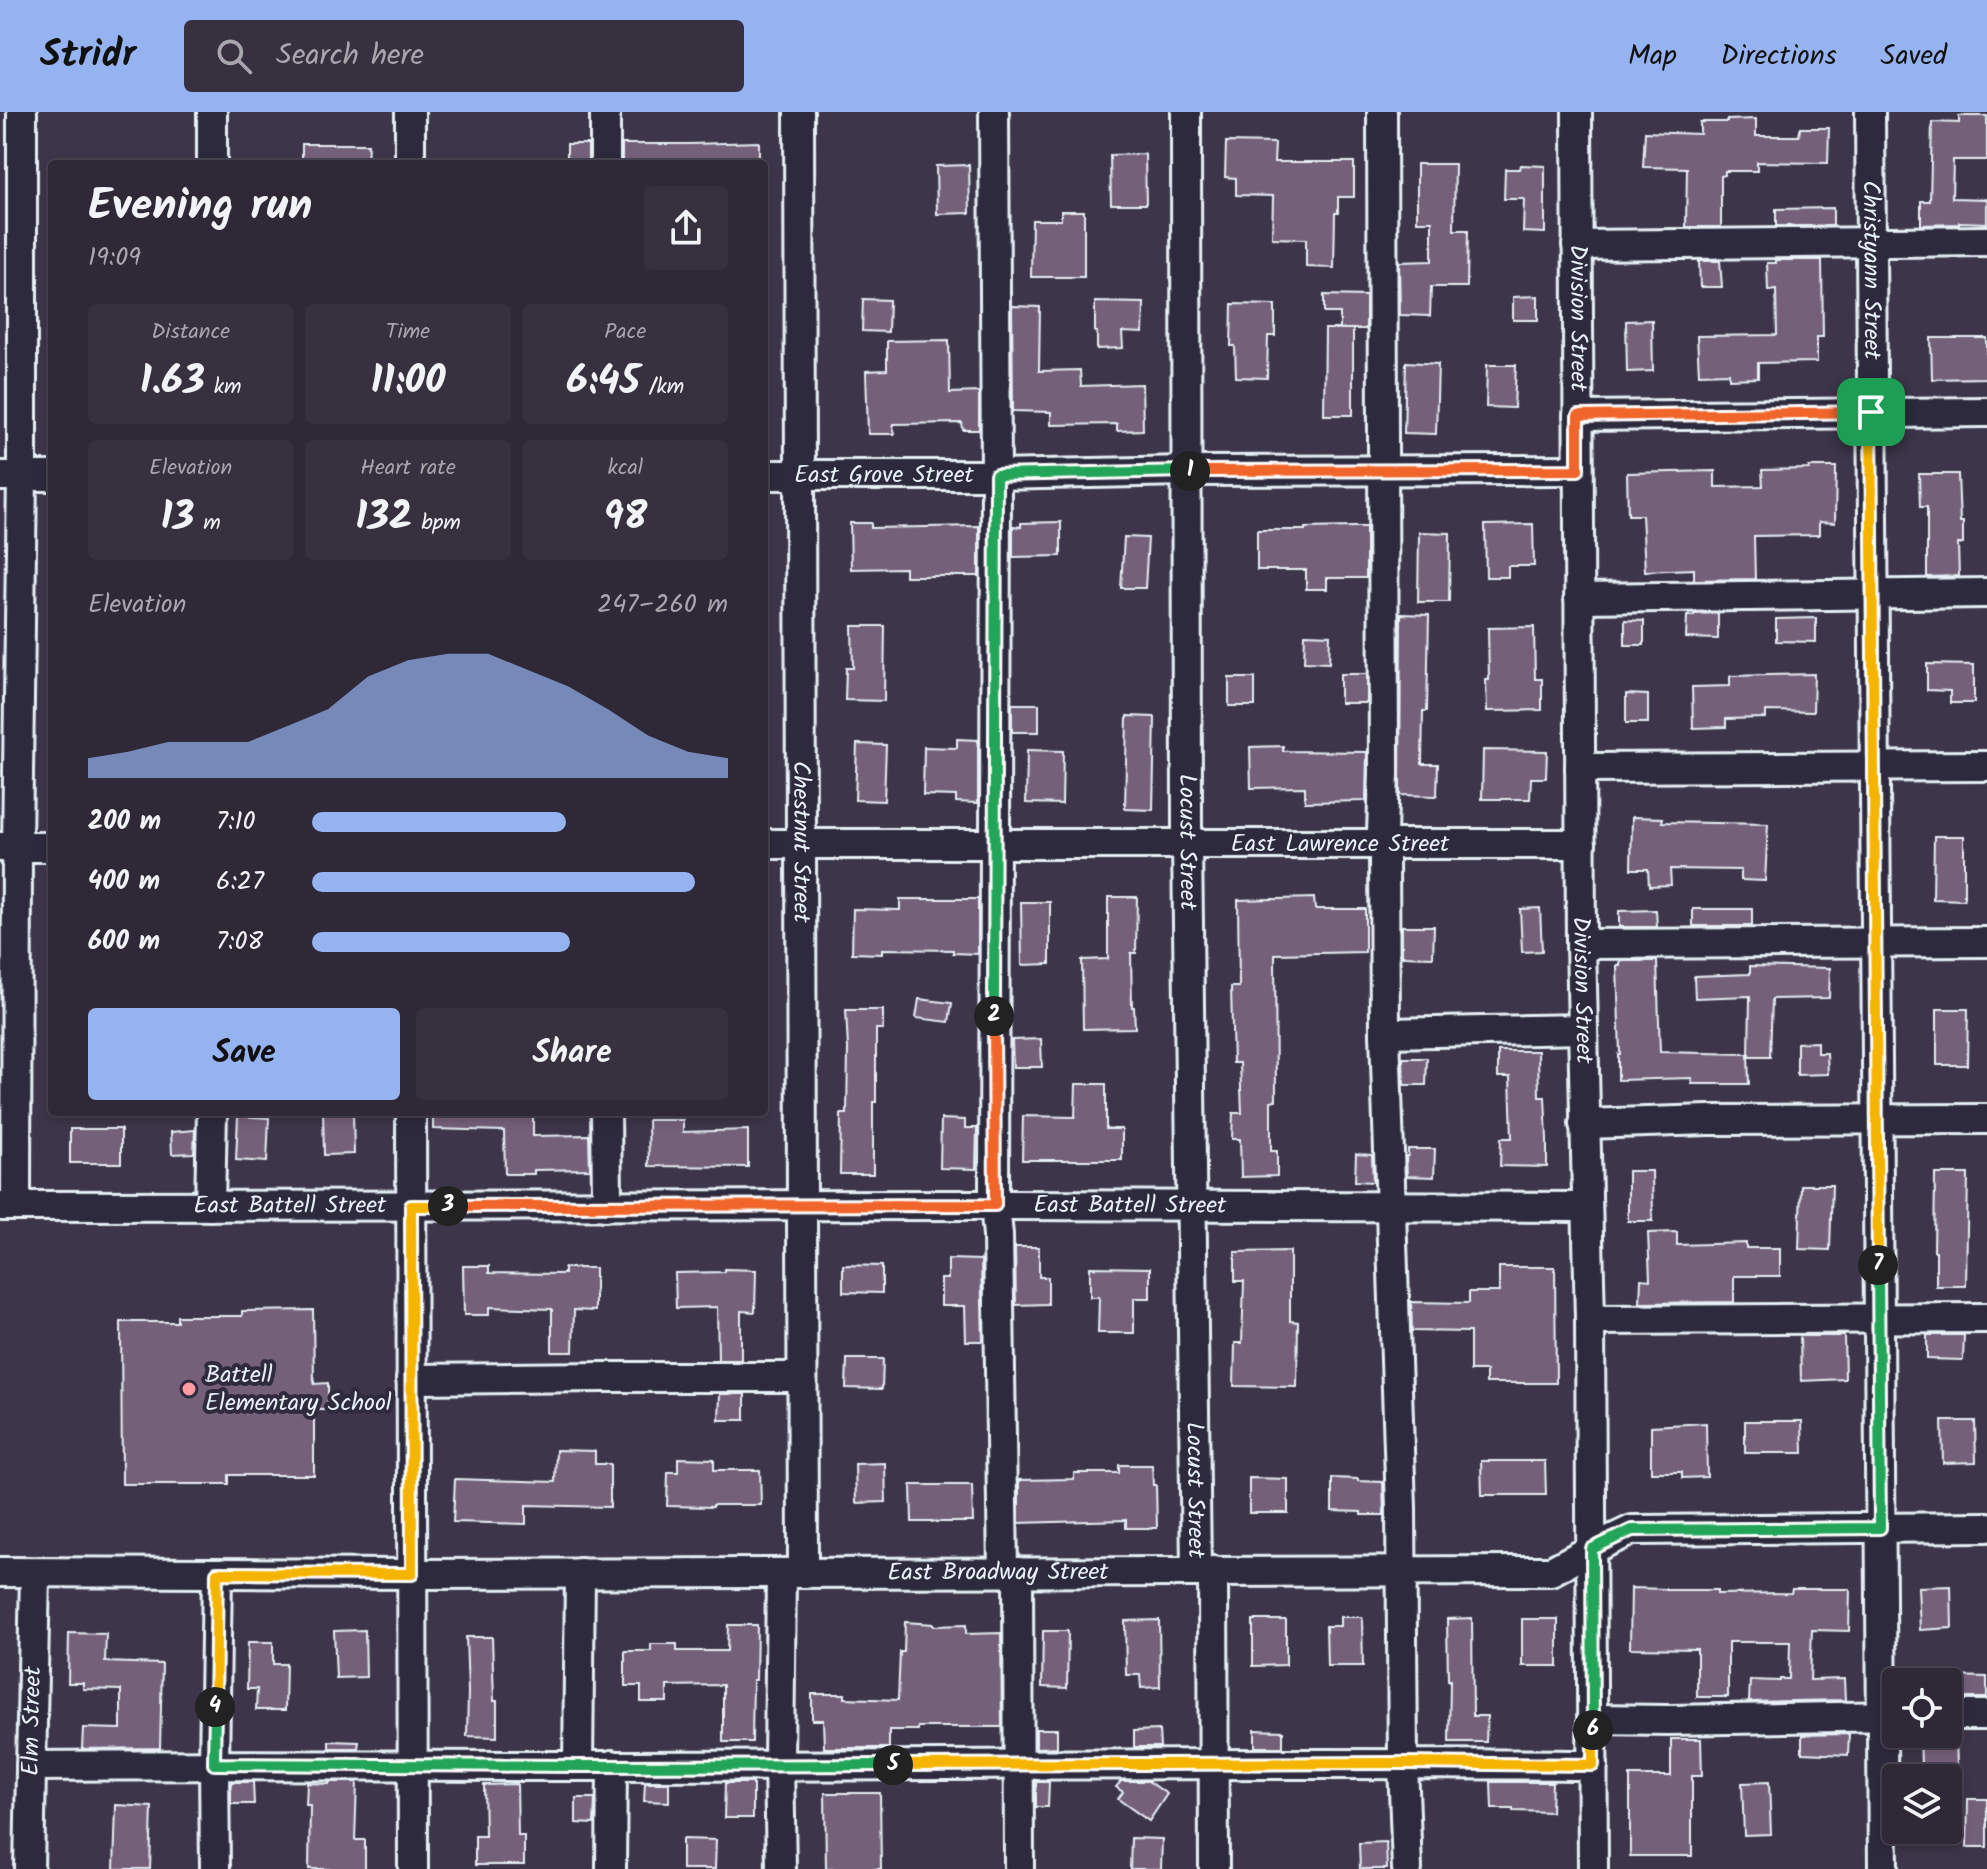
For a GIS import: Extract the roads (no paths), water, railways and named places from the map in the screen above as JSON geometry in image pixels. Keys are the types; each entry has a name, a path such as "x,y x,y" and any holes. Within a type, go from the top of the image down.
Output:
{"street":[{"path":"8,1206 11,476 22,112"},
{"path":"212,112 212,160"},
{"path":"410,112 410,160"},
{"path":"605,112 605,160"},
{"name":"Chestnut Street","path":"781,1869 779,1764 802,1377 799,112"},
{"path":"994,112 995,1205 1019,1869"},
{"name":"Locust Street","path":"1186,112 1191,1205 1214,1764 1214,1869"},
{"path":"1382,112 1382,844 1407,1869"},
{"name":"Division Street","path":"1577,112 1581,944 1590,1320 1593,1869"},
{"name":"Christyann Street","path":"1870,112 1880,1528 1886,1668"},
{"path":"1577,245 1987,241"},
{"path":"1578,416 1987,412"},
{"name":"East Grove Street","path":"768,475 1578,470"},
{"path":"11,476 48,476"},
{"path":"1579,598 1987,593"},
{"path":"1580,768 1987,766"},
{"name":"East Lawrence Street","path":"768,844 1581,844"},
{"path":"8,847 48,847"},
{"path":"1581,944 1987,942"},
{"path":"1385,1033 1583,1029"},
{"path":"210,1206 212,1116"},
{"path":"411,1116 413,1869"},
{"path":"605,1206 606,1116"},
{"path":"1584,1124 1709,1120 1987,1119"},
{"name":"East Battell Street","path":"8,1206 1587,1207"},
{"path":"1590,1320 1987,1318"},
{"path":"411,1379 802,1377"},
{"name":"East Broadway Street","path":"0,1572 1551,1571 1632,1530 1987,1527"},
{"name":"Elm Street","path":"29,1869 35,1573"},
{"path":"215,1869 217,1573"},
{"path":"578,1766 580,1573"},
{"path":"1962,1715 1987,1715"},
{"path":"1593,1719 1882,1716"},
{"name":"Christyann Street","path":"1883,1869 1887,1748"},
{"path":"611,1869 612,1765"},
{"path":"31,1766 1593,1765"}],"place":[{"name":"Battell Elementary School","path":"189,1389"}]}
